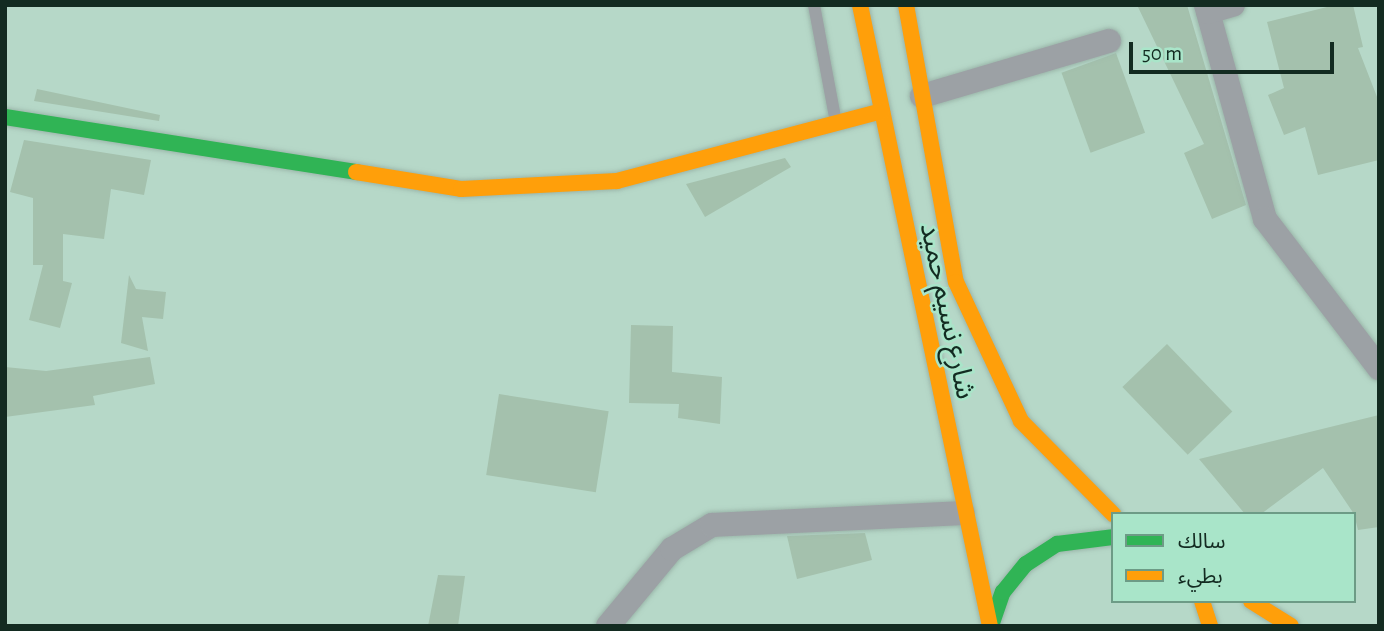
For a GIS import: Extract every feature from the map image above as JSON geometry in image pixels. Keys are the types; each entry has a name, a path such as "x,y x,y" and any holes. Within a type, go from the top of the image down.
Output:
{"main road":[{"name":"شارع نسيم حميد","path":"860,5 962,513 990,626"},
{"name":"شارع نسيم حميد","path":"906,5 956,282 1021,421 1111,512"},
{"path":"5,117 461,188 617,181 882,111"},
{"path":"990,626 1003,592 1026,564 1057,544 1111,537"},
{"path":"1203,603 1210,626"},
{"path":"1254,603 1292,626"}],"street":[{"path":"1233,5 1207,9 1265,219 1379,368"},
{"path":"922,96 1109,41"},
{"path":"608,626 672,549 712,525 962,513"}],"lane":[{"path":"814,5 837,124"}],"building":[{"path":"1137,5 1187,5 1246,205 1212,219 1184,153 1204,144"},
{"path":"1335,5 1353,5 1363,47 1358,48 1379,102 1379,160 1318,175 1305,127 1284,135 1268,95 1284,88 1267,22"},
{"path":"1116,53 1145,133 1091,153 1061,73"},
{"path":"37,89 160,115 159,121 34,101"},
{"path":"24,140 151,160 144,195 111,189 104,239 63,234 63,281 72,283 60,328 29,320 43,265 33,265 33,198 10,192"},
{"path":"785,158 791,167 705,217 686,184"},
{"path":"129,275 136,289 166,292 163,319 142,317 148,351 121,343"},
{"path":"631,325 673,326 672,372 722,377 720,424 678,418 679,404 629,403"},
{"path":"1167,344 1232,412 1188,455 1122,387"},
{"path":"150,357 155,384 93,396 95,405 5,417 5,367 46,371"},
{"path":"499,394 609,411 596,492 486,475"},
{"path":"1379,415 1379,527 1358,530 1356,512 1353,512 1323,468 1264,512 1243,512 1199,459"},
{"path":"865,533 872,560 797,579 787,536"},
{"path":"438,575 465,576 458,626 428,626"}],"traffic: fast":[{"path":"5,117 356,172"},
{"path":"991,626 1003,592 1026,564 1057,544 1111,537"}],"traffic: slow":[{"path":"860,5 990,626"},
{"path":"906,5 956,282 1021,421 1111,512"},
{"path":"356,172 461,189 617,181 882,111"},
{"path":"1203,603 1210,626"},
{"path":"1254,603 1291,626"}]}
